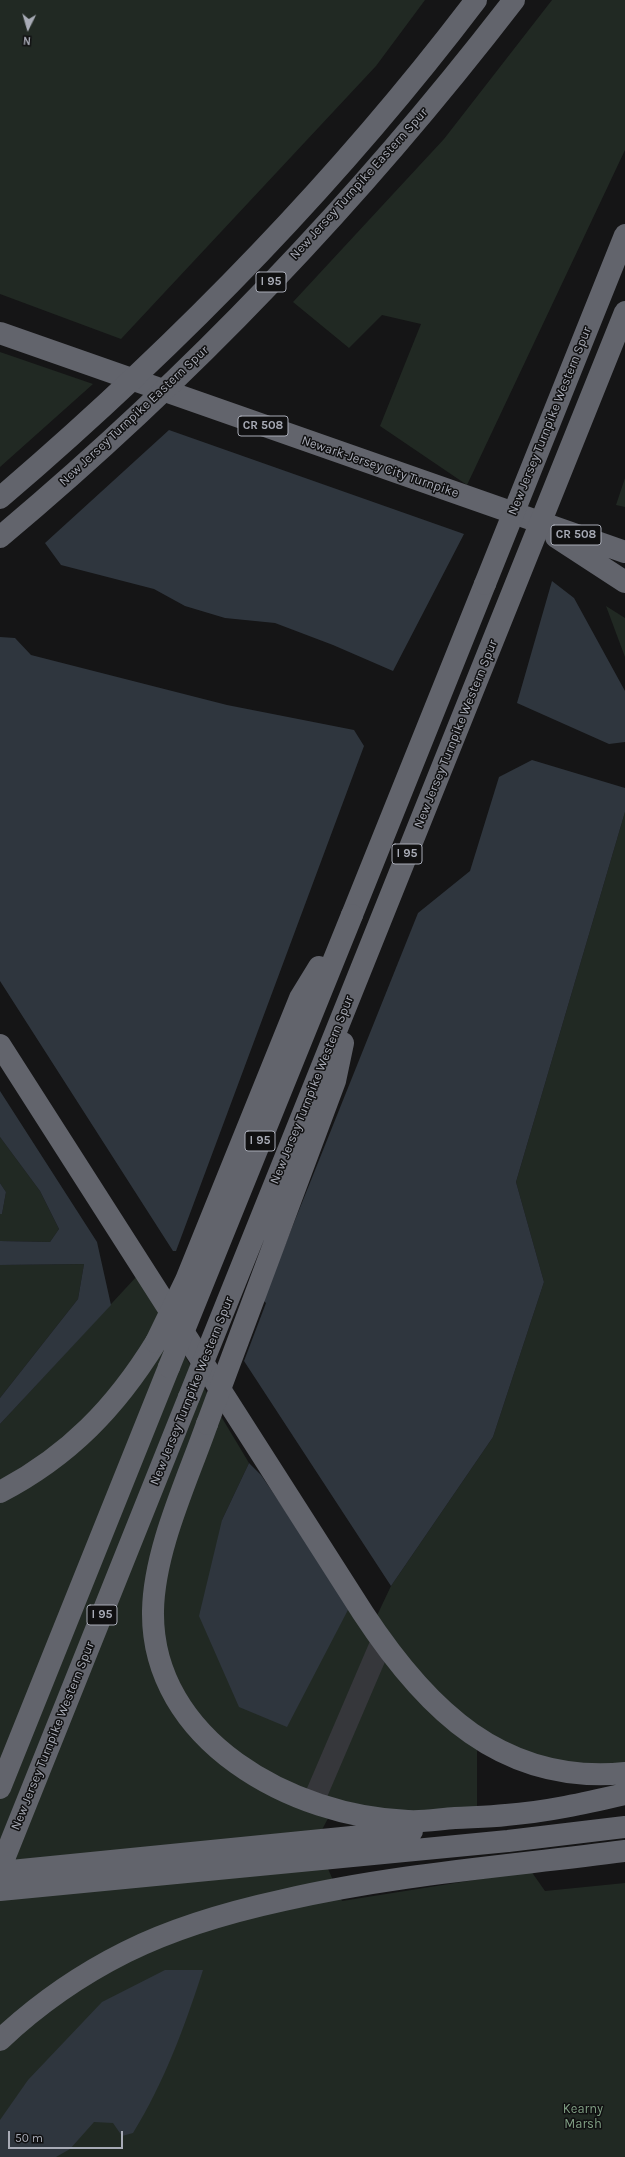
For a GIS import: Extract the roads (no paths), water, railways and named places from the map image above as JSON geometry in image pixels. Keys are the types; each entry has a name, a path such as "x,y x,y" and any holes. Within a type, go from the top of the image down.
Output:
{"highway":[{"name":"I 95","path":"0,498 143,369 249,262 367,133 476,0"},
{"name":"New Jersey Turnpike Eastern Spur","path":"0,537 96,453 176,378 267,287 384,159 514,0"},
{"name":"New Jersey Turnpike Western Spur","path":"0,1788 625,235"},
{"name":"New Jersey Turnpike Western Spur","path":"0,1868 625,312"},
{"name":"Newark-Jersey City Turnpike","path":"0,333 625,552"},
{"path":"526,518 625,582"},
{"path":"0,1492 44,1465 98,1419 130,1382 156,1342 186,1280 300,998 352,914"},
{"path":"359,974 334,1081 207,1424 168,1534 157,1575 153,1613 161,1664 171,1689 184,1712 212,1745 234,1762 260,1777 313,1802 356,1814 397,1820 421,1821 506,1815 562,1807 625,1794"},
{"path":"0,1045 382,1641 404,1671 428,1697 465,1730 491,1747 519,1761 549,1770 593,1775 625,1773"},
{"path":"0,1872 454,1827 506,1815"},
{"path":"0,1890 625,1828"},
{"path":"0,2040 45,2002 90,1972 131,1949 195,1923 250,1908 346,1887 480,1867 625,1851"}],"lane":[{"path":"313,1802 382,1641"}],"park label":[{"name":"Kearny Marsh","path":"583,2116"}]}
